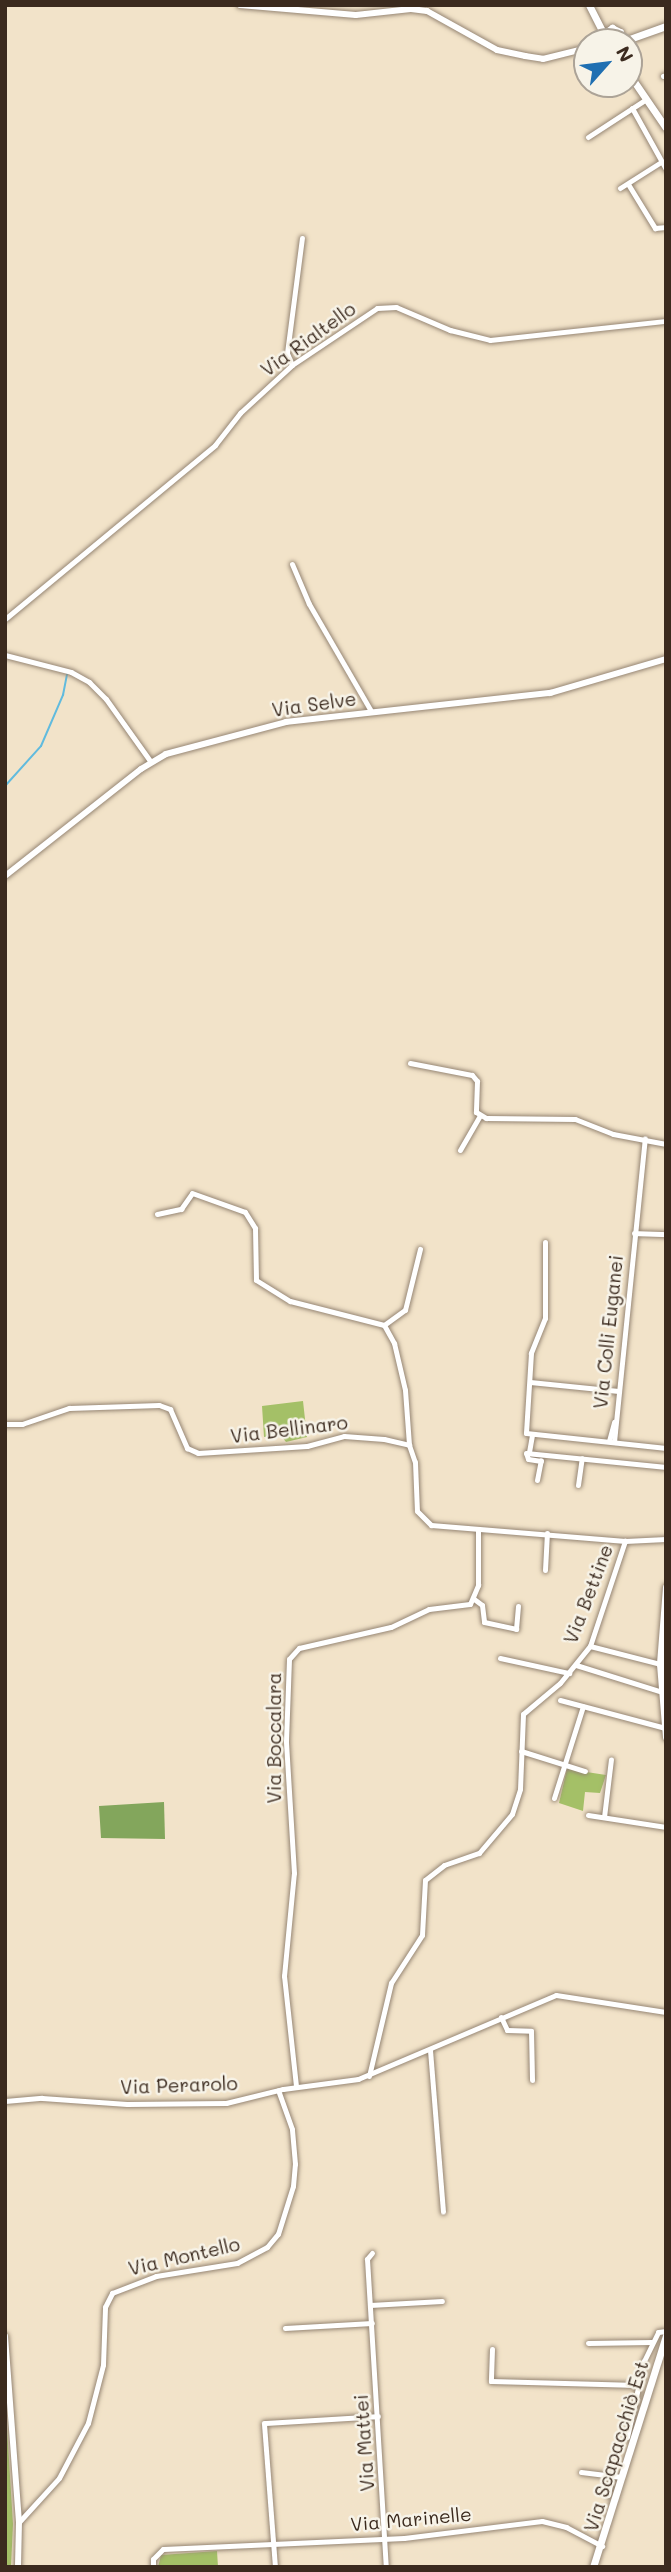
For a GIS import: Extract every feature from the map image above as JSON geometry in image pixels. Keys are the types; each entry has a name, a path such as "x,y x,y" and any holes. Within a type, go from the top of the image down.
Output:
{"main road":[{"path":"589,5 600,28"},
{"path":"599,22 613,28"},
{"path":"643,32 666,26"},
{"path":"643,97 666,128"},
{"path":"665,1733 660,1664 666,1587"},
{"name":"Via Scapacchiò Est","path":"593,2567 624,2478 666,2333"}],"street":[{"path":"240,5 356,15 411,9 427,12 497,50 543,59 573,52"},
{"path":"588,136 645,100"},
{"path":"632,108 666,169"},
{"path":"620,188 661,162"},
{"path":"628,184 655,228 666,227"},
{"path":"292,365 287,353 302,238"},
{"name":"Via Rialtello","path":"5,619 215,444 240,413 292,365 385,306 490,340 666,321"},
{"path":"292,564 303,595 371,711"},
{"path":"5,655 71,672 89,682 106,699 150,762"},
{"name":"Via Selve","path":"5,876 150,762 257,728 371,711 550,693 666,659"},
{"path":"410,1063 472,1075 480,1116 460,1150"},
{"path":"480,1116 519,1121 566,1118 666,1143"},
{"name":"Via Colli Euganei","path":"612,1441 615,1434 645,1139"},
{"path":"157,1214 181,1209 192,1193 238,1209 250,1216 255,1228 256,1280 290,1301 384,1325 394,1343 404,1390 418,1516 436,1527 547,1533 625,1541 666,1539"},
{"name":"Via Colli Euganei","path":"634,1233 666,1234"},
{"path":"545,1242 544,1318 531,1353 525,1429 532,1435 666,1448"},
{"path":"384,1325 405,1310 421,1249"},
{"path":"530,1382 619,1391"},
{"name":"Via Bellinaro","path":"5,1424 22,1424 69,1408 159,1405 170,1409 187,1448 198,1453 307,1446 344,1436 409,1445"},
{"path":"612,1441 615,1419"},
{"name":"Via Colli Euganei","path":"615,1434 624,1442"},
{"path":"532,1435 529,1452 541,1457 582,1458 666,1467"},
{"path":"537,1480 541,1457"},
{"path":"578,1485 582,1458"},
{"path":"478,1529 474,1599 482,1605 484,1622 516,1629 518,1606"},
{"path":"545,1570 547,1533"},
{"name":"Via Bettine","path":"369,2076 391,1983 422,1935 425,1880 444,1865 479,1853 512,1814 520,1789 524,1710 569,1673 590,1646 625,1541"},
{"name":"Via Boccalara","path":"296,2087 284,1976 294,1872 286,1741 291,1653 391,1627 429,1609 463,1607 474,1599"},
{"path":"590,1646 660,1664"},
{"path":"500,1658 569,1673"},
{"path":"576,1665 662,1692"},
{"path":"560,1700 665,1733"},
{"path":"554,1798 583,1706"},
{"path":"521,1751 585,1771"},
{"path":"604,1817 611,1759"},
{"path":"588,1815 666,1826"},
{"name":"Via Perarolo","path":"5,2101 42,2098 127,2104 226,2104 278,2090 369,2076 556,1995 666,2012"},
{"path":"501,2017 507,2030 531,2032 533,2080"},
{"path":"430,2050 443,2211"},
{"name":"Via Montello","path":"19,2522 59,2478 88,2423 103,2365 105,2307 112,2293 156,2276 237,2263 267,2247 278,2234 293,2186 295,2164 292,2129 278,2090"},
{"name":"Via Mattei","path":"372,2253 367,2259 386,2567"},
{"path":"370,2305 442,2301"},
{"path":"285,2328 372,2323"},
{"name":"Via Scapacchiò Est","path":"627,2437 638,2385 652,2343 658,2332 666,2333"},
{"path":"5,2336 19,2522 18,2567"},
{"name":"Via Scapacchiò Est","path":"588,2343 652,2343"},
{"name":"Via Scapacchiò Est","path":"492,2349 491,2381 638,2385"},
{"path":"275,2567 264,2423 378,2416"},
{"path":"580,2472 624,2478"},
{"path":"608,2495 612,2475"},
{"name":"Via Marinelle","path":"153,2567 155,2555 163,2549 386,2538 542,2521 566,2527 602,2546"}],"green space":[{"path":"303,1401 307,1437 286,1442 282,1437 264,1437 262,1406"},
{"path":"567,1769 606,1775 600,1793 585,1792 583,1811 559,1803"},
{"path":"164,1802 165,1839 101,1838 99,1806"},
{"path":"5,2396 13,2524 11,2567 5,2567"},
{"path":"217,2551 218,2567 158,2567 161,2555"}],"waterway":[{"path":"5,786 41,746 63,695 67,674"}]}
